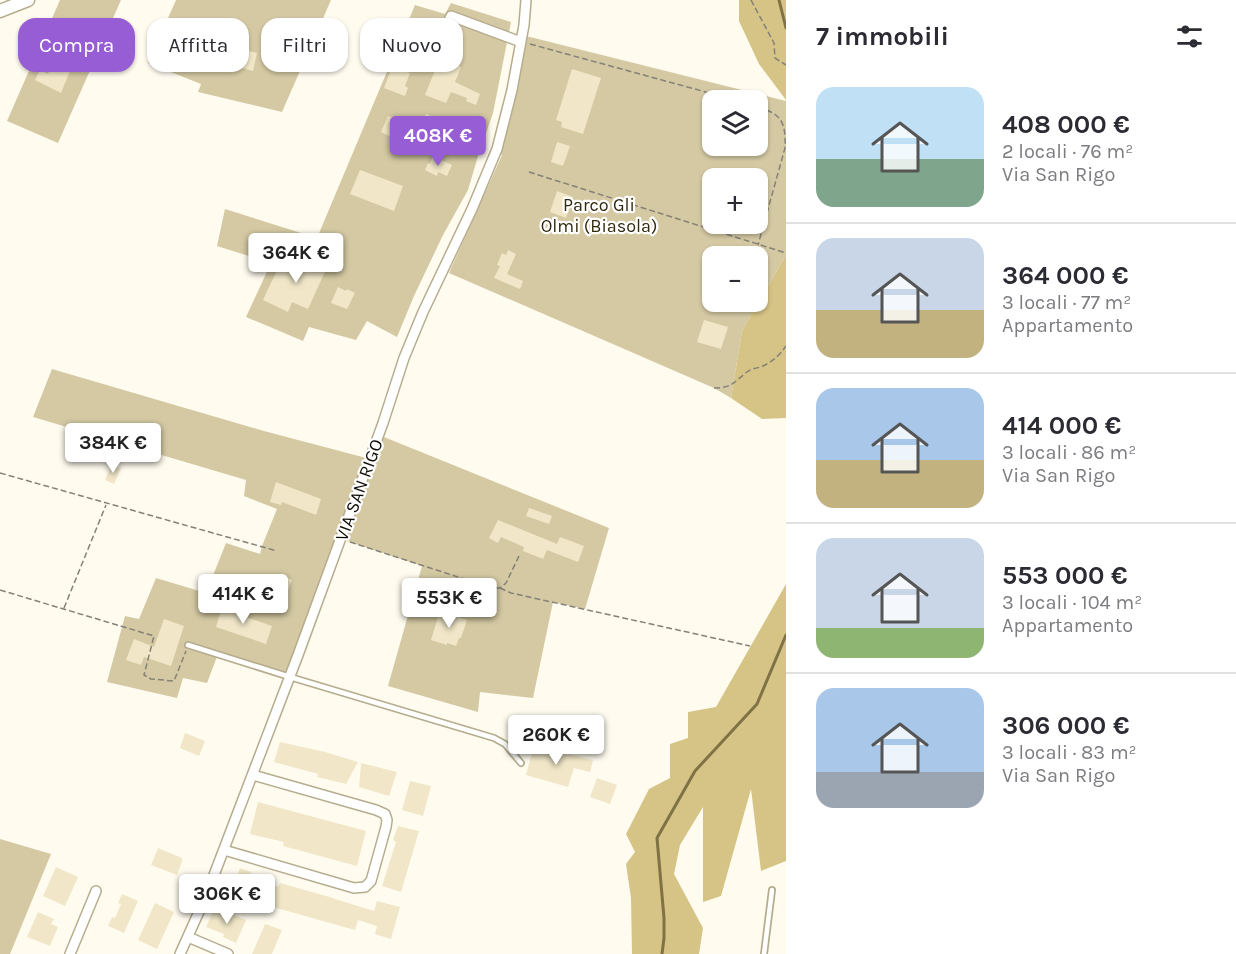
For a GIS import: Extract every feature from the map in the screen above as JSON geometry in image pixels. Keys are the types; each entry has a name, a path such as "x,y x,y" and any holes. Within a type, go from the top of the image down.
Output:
{"street":[{"path":"0,11 28,0"},
{"name":"VIA SAN RIGO","path":"180,954 206,896 290,677 411,341 472,209 497,148 512,90 526,0"},
{"path":"463,20 521,42"},
{"path":"224,850 354,888 365,887 370,881 386,827 385,814 253,775"},
{"path":"70,954 96,891"},
{"path":"188,937 228,954"}],"lane":[{"path":"188,645 494,738 505,744 521,764"},
{"path":"764,954 772,890"}],"path":[{"path":"751,0 774,43 775,58 786,65"},
{"path":"521,42 702,91"},
{"path":"758,245 785,148 786,135 781,119 768,111"},
{"path":"530,172 786,253"},
{"path":"714,388 727,388 749,371 778,357 786,346"},
{"path":"0,473 277,551"},
{"path":"63,609 106,503"},
{"path":"341,538 492,588 750,646"},
{"path":"500,588 506,583 519,556"},
{"path":"0,590 154,636 144,675 151,679 174,681 188,645"}],"green space":[{"path":"60,0 121,0 113,18 52,18"},
{"path":"176,0 331,0 323,18 261,18 261,72 300,72 282,112 198,92 201,84 171,72 249,72 249,18 168,18"},
{"path":"451,3 511,22 493,113 468,190 443,235 397,337 367,321 356,340 309,327 303,341 246,317 271,263 217,246 225,209 317,238 387,72 463,72 463,18 410,18 415,5 445,14"},
{"name":"Parco Gli Olmi (Biasola)","path":"522,35 742,90 702,90 702,156 768,156 768,96 786,101 786,255 768,286 768,246 702,246 702,312 753,312 742,331 731,398 714,388 449,273 502,155 496,153"},
{"path":"28,72 89,72 58,143 7,121"},
{"path":"52,369 264,431 370,459 379,435 609,528 585,609 553,602 533,698 480,692 478,712 388,686 422,566 341,539 290,677 218,654 207,683 183,678 177,698 107,682 125,616 139,619 156,578 206,593 226,543 260,554 277,509 244,496 246,480 33,417"},
{"path":"0,839 51,854 10,954 0,954"}],"shaded area":[{"path":"739,0 786,0 786,100 759,64 739,21"},
{"path":"786,255 786,418 762,419 731,398 742,331 753,312 768,312 768,286"},
{"path":"786,584 786,861 761,871 751,789 721,896 703,902 703,807 680,845 674,874 703,928 699,954 632,954 631,898 626,864 635,852 626,834 649,789 670,778 670,744 688,738 688,712 716,707"}],"building":[{"path":"249,51 257,53 253,71 249,70"},
{"path":"572,69 601,78 583,134 561,127 562,122 556,120"},
{"path":"39,72 48,74 49,72 70,72 61,93 35,80"},
{"path":"390,72 410,73 405,86 408,88 405,96 384,88"},
{"path":"434,72 459,72 455,82 480,94 476,105 466,101 467,98 451,92 446,103 425,95"},
{"path":"426,114 470,131 462,152 418,134"},
{"path":"388,116 400,121 393,138 381,132"},
{"path":"557,142 570,146 563,166 551,162"},
{"path":"433,156 452,165 447,176 438,172 437,176 425,170"},
{"path":"360,170 403,186 394,211 350,194"},
{"path":"557,191 573,197 566,218 550,212"},
{"path":"508,250 516,254 507,274 523,281 520,289 494,278 500,266 497,265 502,253 506,255"},
{"path":"297,254 328,265 308,309 292,302 288,312 263,300 279,266 290,271"},
{"path":"338,287 355,293 347,309 331,303"},
{"path":"704,320 728,327 721,349 697,342"},
{"path":"112,464 121,468 114,484 105,480"},
{"path":"276,482 321,499 316,515 282,502 281,505 270,502"},
{"path":"529,508 552,516 549,524 526,516"},
{"path":"498,520 557,544 560,537 584,546 578,562 547,550 543,559 523,551 524,547 501,537 498,543 489,538"},
{"path":"279,574 292,580 287,593 273,588"},
{"path":"223,604 239,610 237,614 272,626 266,644 216,627"},
{"path":"440,611 467,620 456,646 431,640"},
{"path":"164,619 184,626 171,666 144,657 141,665 126,660 134,639 154,647"},
{"path":"185,733 205,741 199,756 180,748"},
{"path":"280,742 358,762 346,784 317,777 318,774 274,762"},
{"path":"534,745 593,760 590,772 574,768 568,787 526,775"},
{"path":"361,763 397,772 389,796 359,787"},
{"path":"597,778 617,785 610,804 590,797"},
{"path":"410,781 431,786 423,816 402,810"},
{"path":"258,802 366,831 357,866 283,846 284,842 250,834"},
{"path":"398,826 419,831 401,892 382,886 396,842 393,840"},
{"path":"158,848 182,858 177,875 151,865"},
{"path":"56,867 78,877 65,906 43,896"},
{"path":"240,868 251,872 249,877 278,887 280,883 374,911 377,901 400,907 391,939 375,934 377,926 358,920 355,930 273,907 232,892"},
{"path":"122,894 138,901 124,933 108,926 112,917 115,918 121,904 118,903"},
{"path":"155,903 174,912 157,949 138,940"},
{"path":"214,909 246,920 236,943 223,937 224,934 206,927"},
{"path":"38,912 54,919 51,924 58,927 50,946 27,937"},
{"path":"265,924 282,930 272,954 252,954"}],"waterway":[{"path":"779,0 786,28"},
{"path":"662,954 664,918 657,838 695,771 757,704 786,635"}]}
